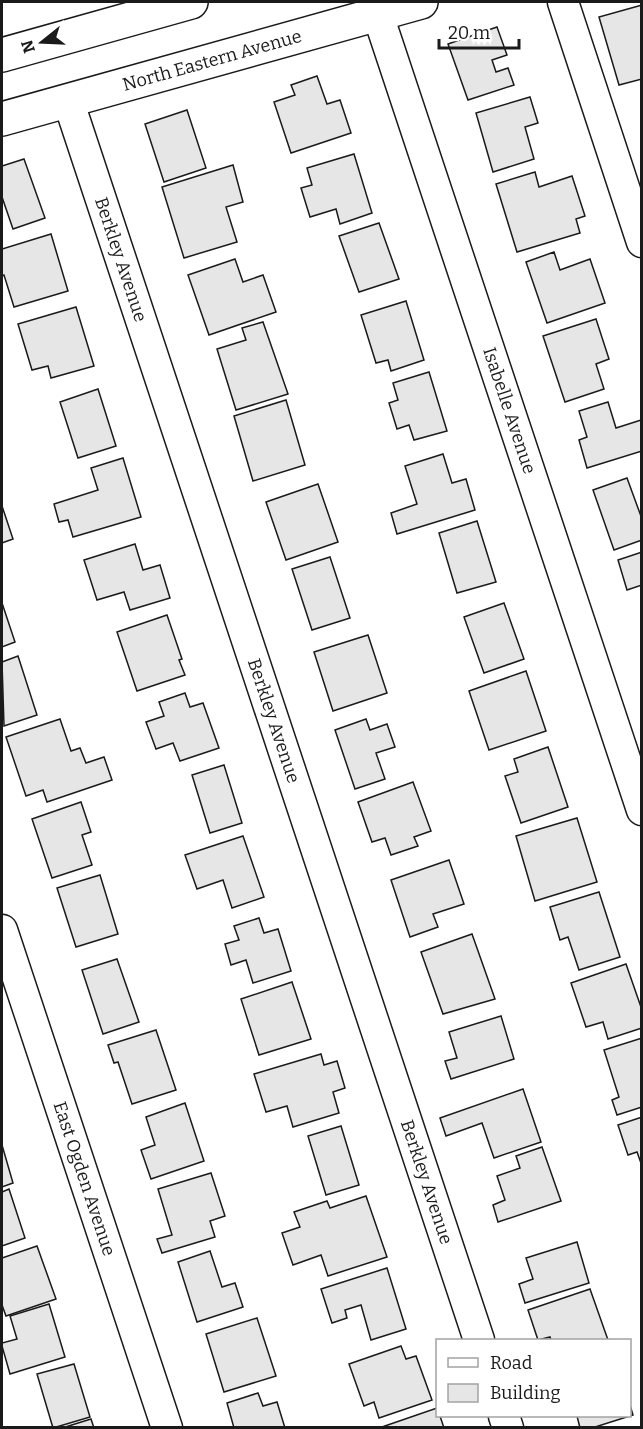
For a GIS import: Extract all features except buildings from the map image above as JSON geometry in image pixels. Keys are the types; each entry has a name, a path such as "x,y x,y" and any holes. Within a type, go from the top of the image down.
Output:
{"main road":[{"path":"2,56 191,2"},
{"name":"North Eastern Avenue","path":"2,119 377,12 421,2"}],"street":[{"path":"563,2 642,242"},
{"name":"Isabelle Avenue","path":"377,12 642,810"},
{"name":"Berkley Avenue","path":"68,100 478,1339"},
{"name":"East Ogden Avenue","path":"3,939 167,1428"}]}
